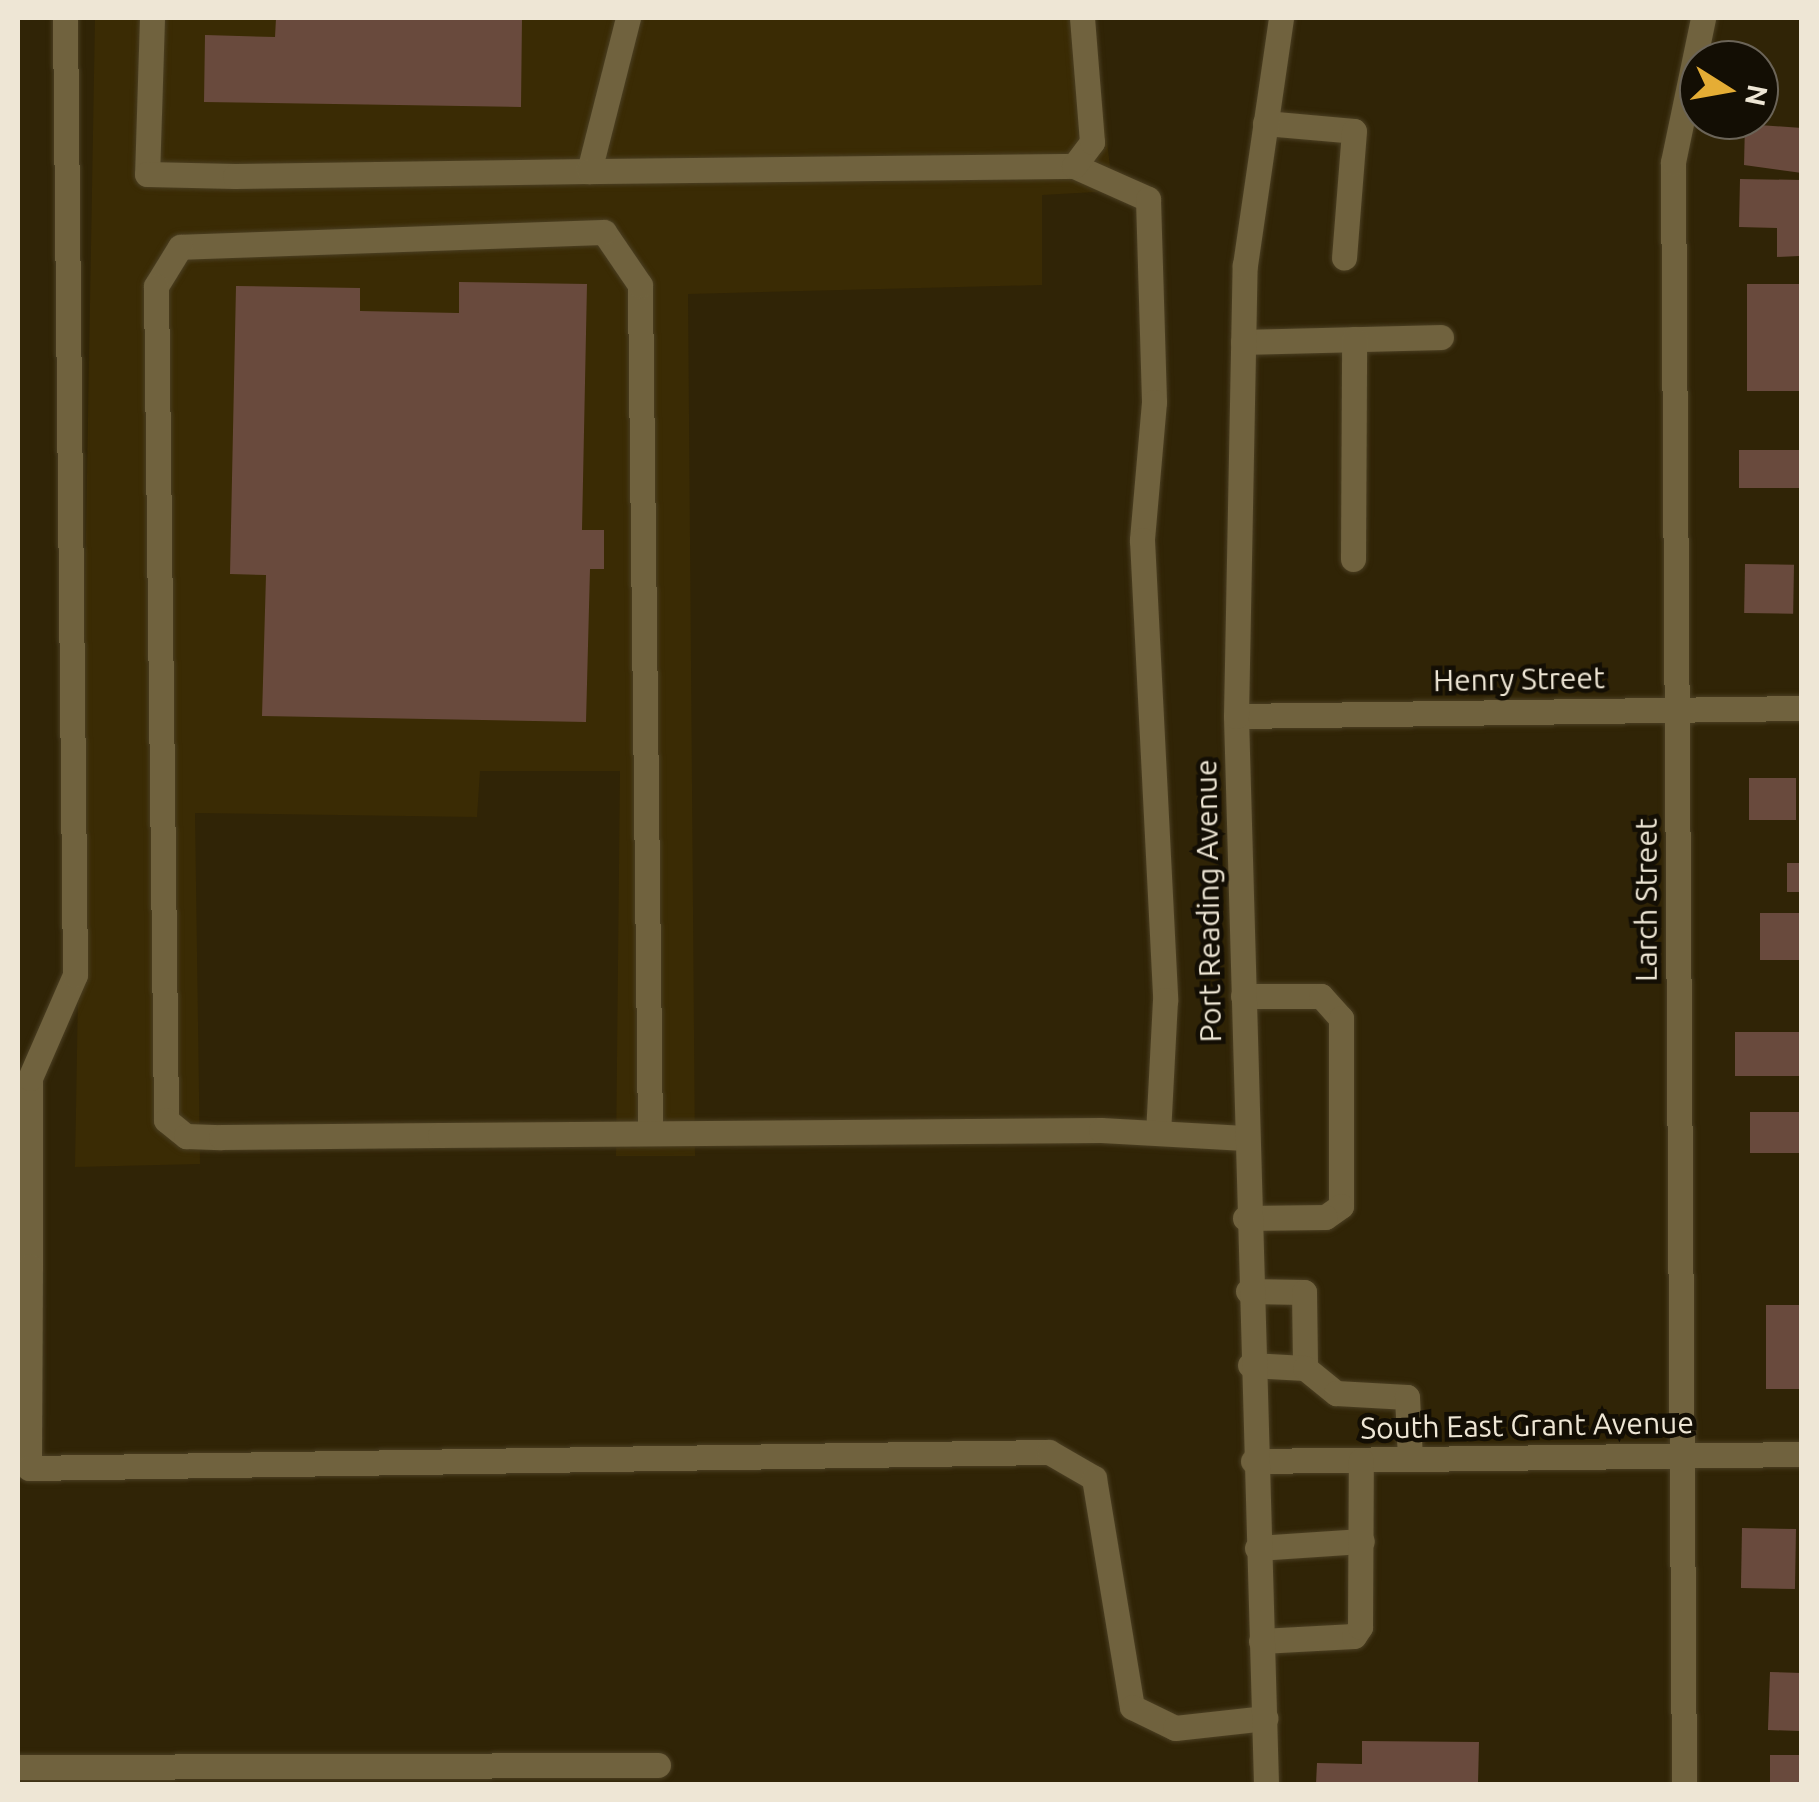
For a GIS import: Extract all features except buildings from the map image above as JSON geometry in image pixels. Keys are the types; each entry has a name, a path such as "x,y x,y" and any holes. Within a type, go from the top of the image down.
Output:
{"street":[{"path":"65,18 75,975 24,1078 23,1468 1048,1452 1094,1478 1132,1707 1190,1726 1265,1718"},
{"path":"152,18 147,174 1074,166 1148,199 1154,402 1142,540 1165,1000 1158,1133"},
{"path":"589,171 628,18"},
{"path":"1074,166 1092,142 1082,18"},
{"name":"Port Reading Avenue","path":"1266,1784 1245,1218 1236,716 1243,342 1281,18"},
{"name":"Larch Street","path":"1684,1784 1673,162 1702,18"},
{"path":"1266,123 1354,131 1344,258"},
{"path":"650,1134 640,284 604,232 180,247 156,286 166,1120 186,1136 222,1137 1158,1133 1246,1138"},
{"path":"1243,342 1441,337"},
{"path":"1353,558 1354,339"},
{"name":"Henry Street","path":"1236,716 1802,708"},
{"path":"1242,996 1321,996 1341,1018 1341,1206 1326,1217 1245,1218"},
{"path":"1248,1291 1304,1292 1306,1368"},
{"path":"1250,1366 1306,1368 1336,1393 1407,1397 1410,1460"},
{"name":"South East Grant Avenue","path":"1252,1462 1802,1454"},
{"path":"1261,1641 1354,1636 1362,1541 1361,1460"},
{"path":"1257,1548 1362,1541"},
{"path":"18,1767 658,1764"}],"shaded area":[{"path":"95,18 1092,18 1113,191 1042,195 1042,285 688,294 695,1156 616,1156 620,771 480,771 477,817 195,813 200,1164 75,1167"}]}
